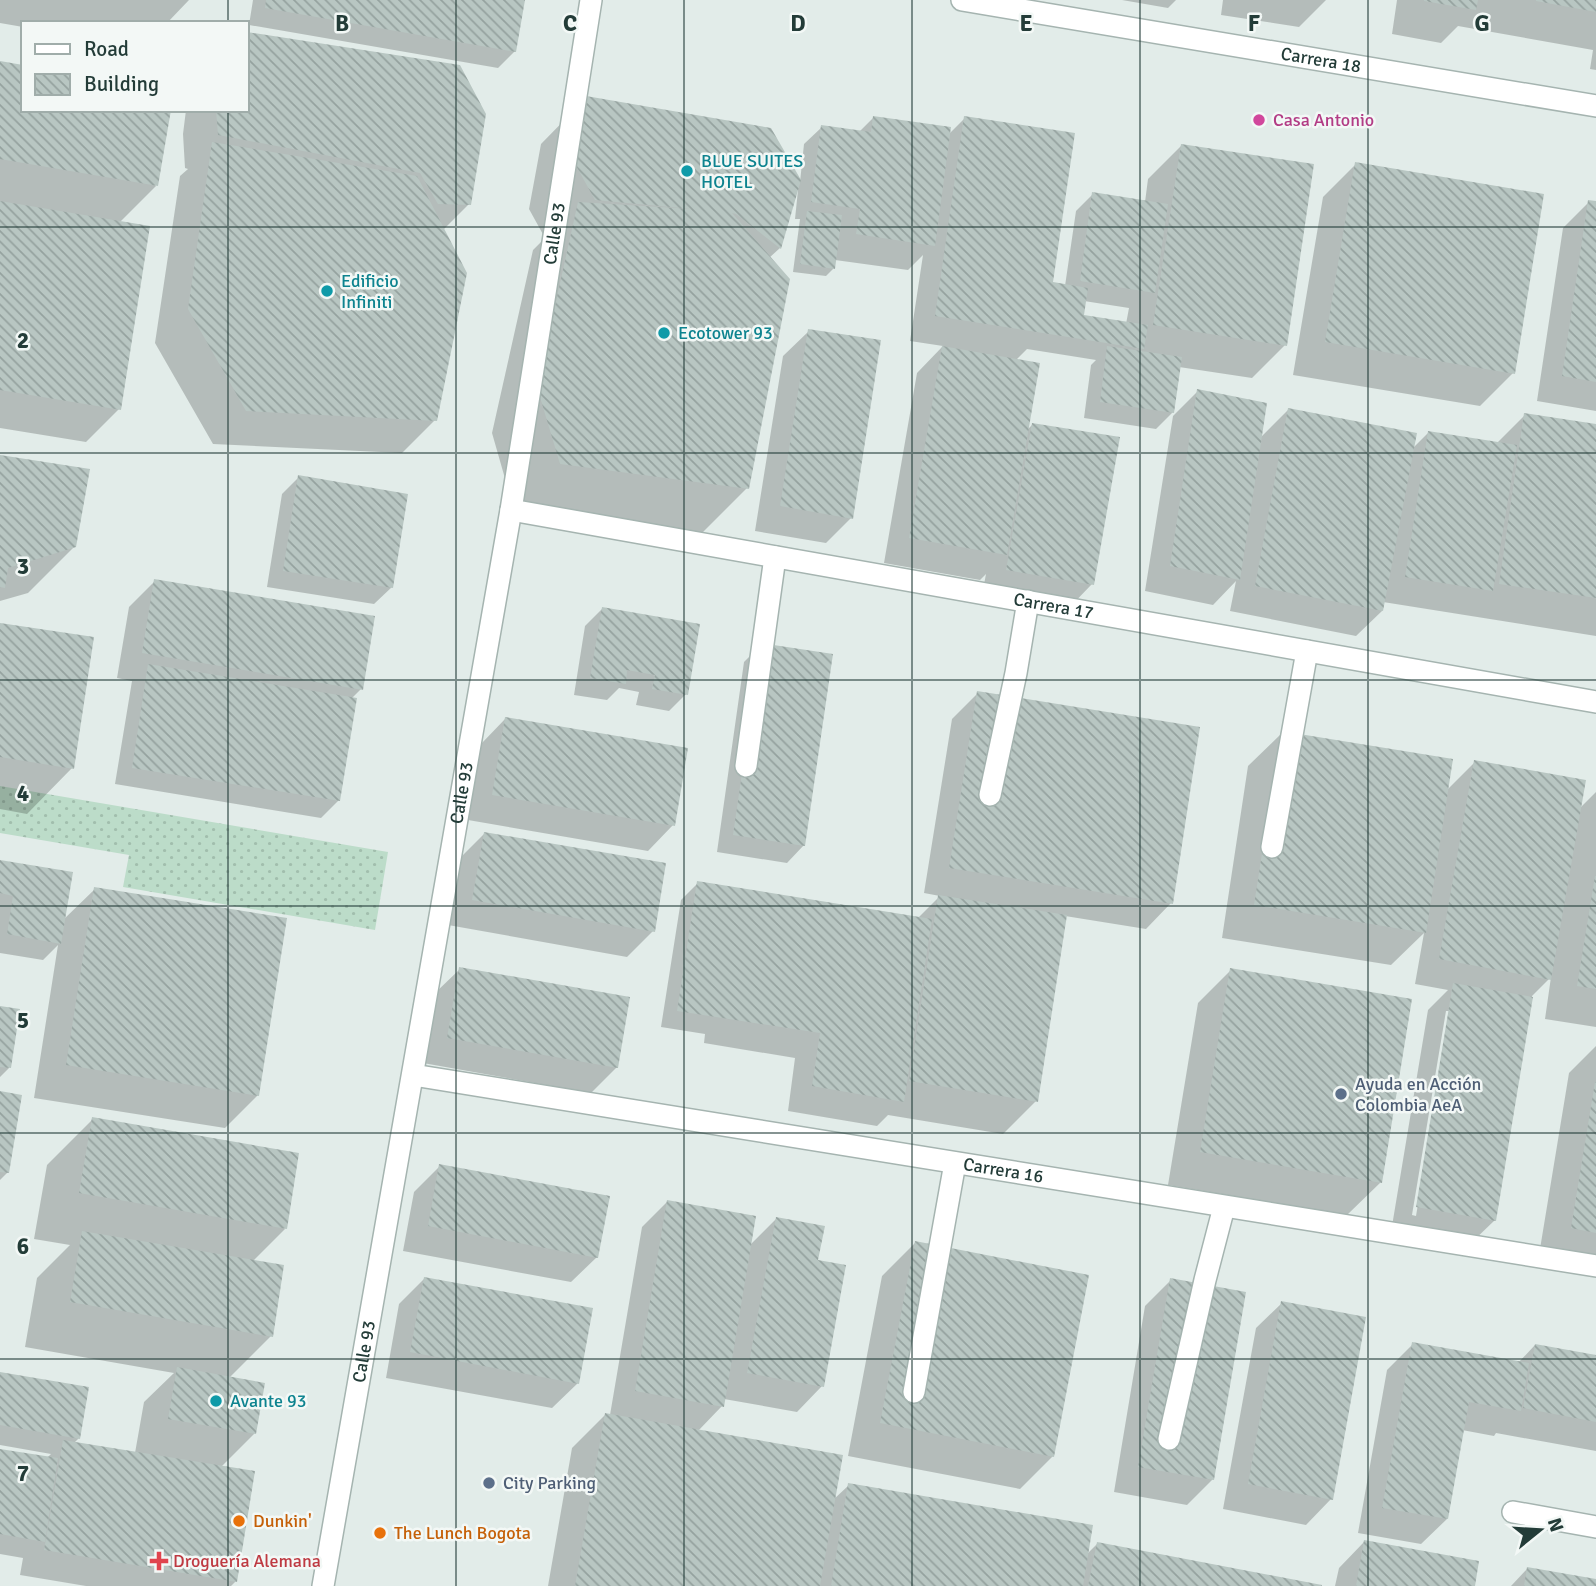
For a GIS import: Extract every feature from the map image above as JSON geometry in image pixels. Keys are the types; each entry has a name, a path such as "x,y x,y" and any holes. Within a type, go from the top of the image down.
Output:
{"street":[{"name":"Calle 93","path":"323,1586 511,510 591,0"},
{"name":"Carrera 18","path":"962,0 1596,106"},
{"name":"Carrera 17","path":"511,510 1596,702"},
{"path":"746,766 775,557"},
{"path":"990,795 1028,601"},
{"path":"1272,847 1307,651"},
{"name":"Carrera 16","path":"413,1075 1596,1266"},
{"path":"914,1392 955,1163"},
{"path":"1169,1439 1224,1206"},
{"path":"1513,1512 1596,1527"}],"green space":[{"path":"0,786 388,852 375,930 123,887 129,855 0,833"}],"building":[{"path":"266,0 525,0 516,52 265,8"},
{"path":"1424,0 1478,0 1476,10"},
{"path":"1596,0 1596,12 1536,1"},
{"path":"248,32 460,65 486,114 471,205 438,204 420,173 218,135 216,112 248,112"},
{"path":"0,61 21,65 21,112 171,112 158,186 0,159"},
{"name":"Ecotower 93","path":"586,96 771,128 801,180 781,249 732,213 790,279 749,489 560,464 537,387 578,202 692,209 595,200 574,162"},
{"path":"873,116 951,127 935,246 856,234 860,209 811,202 821,125 871,132"},
{"path":"964,116 1075,133 1053,282 1088,288 1084,315 1148,325 1144,349 935,316"},
{"name":"Edificio Infiniti","path":"212,142 417,176 467,273 437,421 246,411 188,309"},
{"path":"1181,144 1314,164 1287,346 1153,325"},
{"path":"1355,162 1544,194 1515,374 1325,342"},
{"path":"1092,192 1168,204 1155,293 1080,281"},
{"path":"1588,200 1596,201 1596,382 1562,376"},
{"path":"0,201 150,226 121,410 0,390"},
{"path":"807,211 842,215 835,269 800,264"},
{"path":"808,329 881,340 853,519 780,506"},
{"path":"942,346 1040,363 1007,555 909,538"},
{"path":"1107,346 1182,357 1174,413 1100,402"},
{"path":"1197,389 1267,403 1240,580 1170,566"},
{"path":"1288,408 1417,433 1383,611 1255,586"},
{"path":"1524,413 1596,424 1596,598 1499,584"},
{"path":"1032,423 1120,437 1094,585 1006,570"},
{"path":"1428,431 1517,445 1493,591 1405,577"},
{"path":"0,455 90,469 76,547 8,568 5,588 0,587"},
{"path":"298,475 408,494 393,588 283,571"},
{"path":"154,579 375,616 363,690 142,653"},
{"path":"602,607 700,624 688,695 652,689 655,675 627,670 626,684 590,678"},
{"path":"0,623 94,637 74,769 0,757"},
{"path":"761,643 833,654 805,846 733,835"},
{"path":"148,664 357,698 340,801 132,768"},
{"path":"977,691 1200,727 1173,904 949,868"},
{"path":"505,717 688,748 675,826 492,795"},
{"path":"1281,731 1453,759 1426,933 1254,905"},
{"path":"1474,760 1586,780 1551,980 1439,959"},
{"path":"484,832 666,863 655,932 472,900"},
{"path":"0,860 73,872 61,944 7,934 13,896 0,893"},
{"path":"1596,876 1596,989 1577,986"},
{"path":"697,881 932,919 904,1102 812,1086 820,1033 677,1011"},
{"path":"94,887 287,918 259,1096 66,1065"},
{"path":"938,895 1067,915 1038,1102 909,1081"},
{"path":"459,967 630,997 618,1068 447,1038"},
{"path":"1230,968 1412,999 1382,1183 1200,1152"},
{"path":"1453,983 1533,997 1496,1221 1416,1207"},
{"path":"0,1006 20,1009 11,1068 0,1067"},
{"path":"1596,1082 1596,1233 1571,1228"},
{"path":"0,1091 22,1095 9,1173 0,1172"},
{"path":"92,1117 299,1153 287,1229 79,1193"},
{"path":"439,1164 610,1196 598,1258 428,1226"},
{"path":"667,1200 756,1216 724,1407 635,1391"},
{"path":"776,1217 825,1226 818,1260 846,1265 824,1387 747,1373"},
{"path":"82,1231 284,1265 273,1337 70,1302"},
{"path":"915,1241 1089,1275 1054,1457 880,1423"},
{"path":"424,1277 593,1308 579,1384 410,1352"},
{"path":"1170,1278 1246,1292 1214,1480 1138,1467"},
{"path":"1281,1301 1366,1317 1333,1500 1248,1484"},
{"path":"1412,1342 1529,1363 1521,1411 1469,1402 1448,1519 1382,1508"},
{"path":"1535,1344 1596,1355 1596,1422 1523,1408"},
{"name":"Avante 93","path":"177,1367 265,1383 256,1434 168,1419"},
{"path":"0,1372 89,1387 80,1439 0,1425"},
{"path":"605,1413 843,1455 820,1586 575,1586"},
{"path":"63,1440 255,1471 237,1582 44,1550"},
{"path":"0,1449 58,1458 45,1542 0,1534"},
{"path":"848,1483 1093,1525 1083,1586 831,1586"},
{"path":"1364,1540 1479,1561 1475,1586 1356,1586"},
{"path":"1097,1542 1322,1585 1322,1586 1088,1586"},
{"path":"1527,1567 1596,1579 1596,1586 1524,1586"}],"place":[{"name":"Casa Antonio","path":"1259,120"},
{"name":"BLUE SUITES HOTEL","path":"687,171"},
{"name":"Edificio Infiniti","path":"327,291"},
{"name":"Ecotower 93","path":"664,333"},
{"name":"Ayuda en Acción Colombia AeA","path":"1341,1094"},
{"name":"Avante 93","path":"216,1401"},
{"name":"City Parking","path":"489,1483"},
{"name":"Dunkin'","path":"239,1521"},
{"name":"The Lunch Bogota","path":"380,1533"},
{"name":"Droguería Alemana","path":"159,1561"}]}
